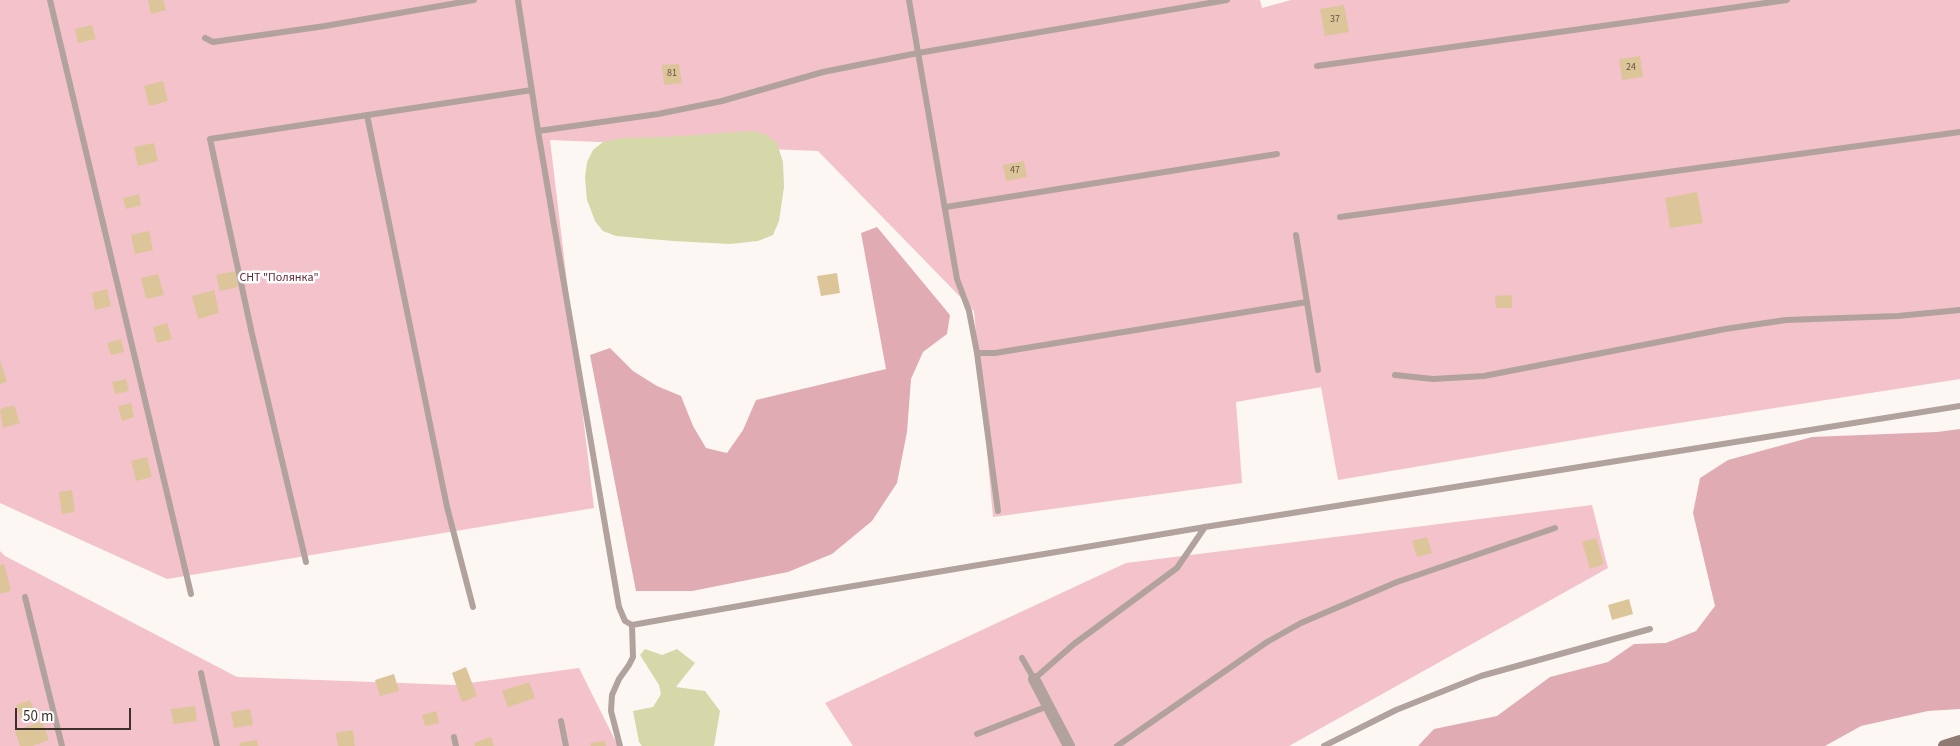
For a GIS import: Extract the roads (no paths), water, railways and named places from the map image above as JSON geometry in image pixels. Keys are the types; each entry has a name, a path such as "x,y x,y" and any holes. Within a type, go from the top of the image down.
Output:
{"street":[{"path":"1034,679 1069,746"},
{"path":"1944,746 1960,741"}],"lane":[{"path":"50,0 191,594"},
{"path":"205,38 213,42 324,26 474,0"},
{"path":"518,0 538,131 619,607 625,621 632,625 1205,527 1960,406"},
{"path":"910,0 957,279 969,311 977,353 998,511"},
{"path":"538,131 658,114 722,101 823,72 918,53 1227,0"},
{"path":"1317,66 1787,0"},
{"path":"306,562 252,334 210,139 532,90"},
{"path":"367,115 448,507 473,607"},
{"path":"1340,217 1960,132"},
{"path":"946,207 1278,154"},
{"path":"1296,235 1318,370"},
{"path":"977,353 995,353 1307,302"},
{"path":"1395,375 1433,379 1484,376 1725,329 1786,320 1898,316 1960,310"},
{"path":"1022,658 1034,679 1074,644 1177,568 1205,527"},
{"path":"1117,746 1267,642 1301,622 1397,582 1555,528"},
{"path":"25,597 62,746"},
{"path":"620,746 611,711 612,695 619,679 633,657 632,625"},
{"path":"1324,746 1396,710 1481,676 1650,629"},
{"path":"201,673 217,746"},
{"path":"977,734 1048,706"},
{"path":"561,722 566,746"},
{"path":"454,737 456,746"}],"park label":[{"name":"СНТ \"Полянка\"","path":"279,278"}]}
